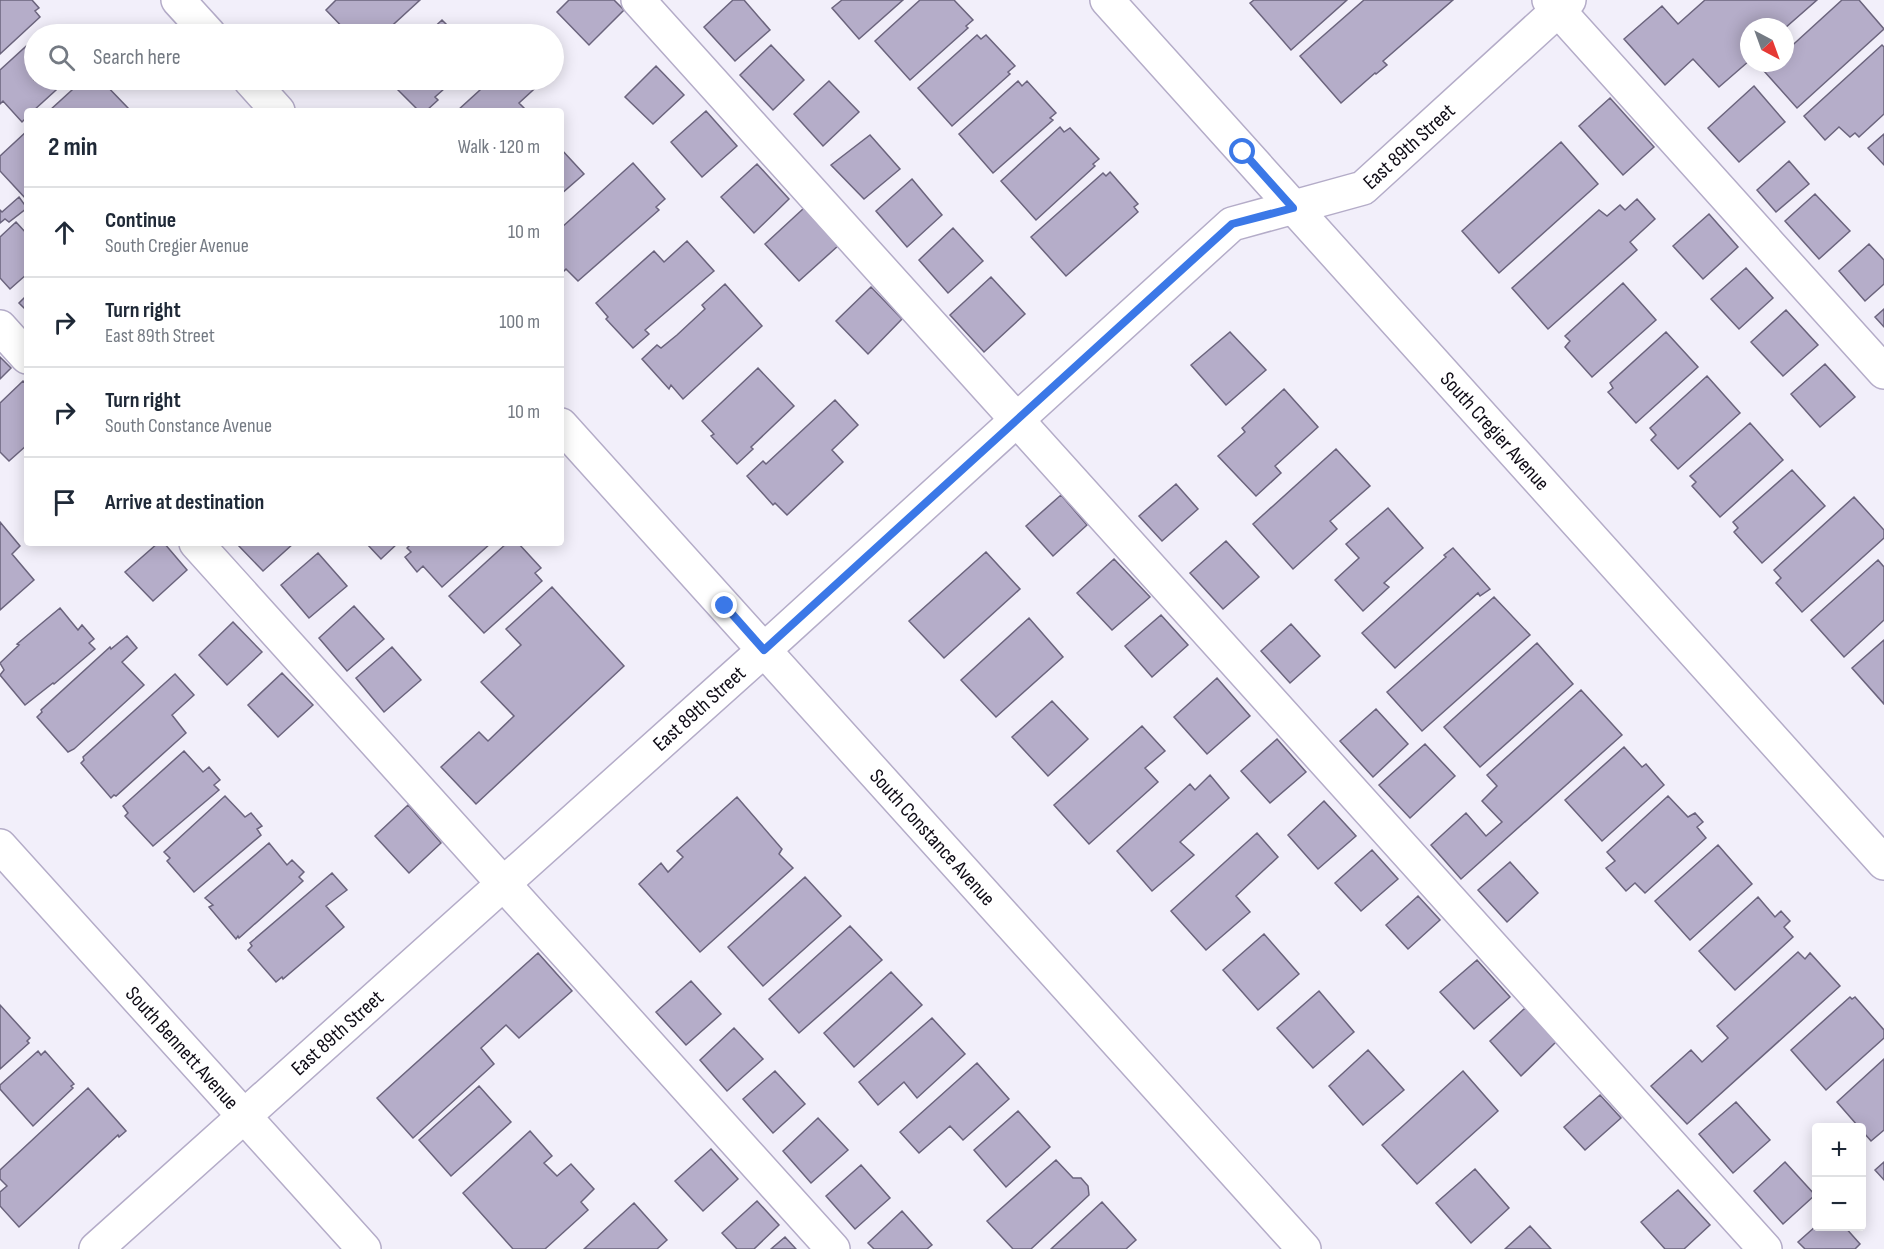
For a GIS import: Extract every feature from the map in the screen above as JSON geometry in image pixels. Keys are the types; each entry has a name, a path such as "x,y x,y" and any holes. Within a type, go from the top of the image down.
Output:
{"street":[{"path":"178,0 200,24"},
{"path":"638,0 1765,1249"},
{"name":"South Cregier Avenue","path":"1107,0 1884,863"},
{"path":"1559,3 1884,372"},
{"name":"East 89th Street","path":"96,1249 764,650 1232,224 1363,188 1559,3"},
{"path":"259,90 275,108"},
{"path":"0,327 24,354"},
{"name":"South Constance Avenue","path":"564,428 1304,1249"},
{"path":"199,546 833,1249"},
{"name":"South Bennett Avenue","path":"0,846 364,1249"}],"building":[{"path":"0,0 32,0 39,8 35,11 40,17 32,24 24,24 24,32 0,54"},
{"path":"336,0 420,0 394,24 339,24 326,10"},
{"path":"569,0 614,0 624,10 589,45 557,12"},
{"path":"733,0 744,0 770,30 735,61 704,27"},
{"path":"842,0 903,0 859,39 832,8"},
{"path":"920,0 954,0 973,20 966,26 968,28 910,80 875,41"},
{"path":"1254,0 1347,0 1291,50 1250,3"},
{"path":"1364,0 1453,0 1383,61 1387,65 1341,103 1300,56"},
{"path":"1705,0 1817,0 1794,20 1794,18 1740,18 1740,69 1719,87 1693,59 1665,85 1624,39 1662,6 1678,24"},
{"path":"1842,0 1859,0 1884,29 1797,108 1765,72 1794,72 1794,44"},
{"path":"977,35 981,39 986,35 1015,66 1008,72 1010,74 952,126 918,88"},
{"path":"771,45 804,80 773,110 740,75"},
{"path":"1882,45 1884,47 1884,114 1859,137 1855,133 1850,137 1839,127 1825,140 1804,116"},
{"path":"24,48 24,90 56,90 36,108 24,108 22,122 3,101 0,104 0,70"},
{"path":"656,66 684,95 653,124 625,97"},
{"path":"829,81 859,112 823,146 794,114"},
{"path":"1018,81 1022,86 1027,81 1056,113 1050,118 1053,120 993,173 959,134"},
{"path":"1754,86 1785,122 1739,162 1708,128"},
{"path":"72,90 111,90 128,108 52,108"},
{"path":"398,90 443,90 435,97 438,100 429,108 416,108"},
{"path":"480,90 533,90 519,103 524,108 460,108"},
{"path":"1610,98 1654,147 1623,175 1579,126"},
{"path":"706,111 737,146 702,177 671,142"},
{"path":"1060,127 1064,132 1070,128 1099,159 1093,164 1095,166 1036,220 1001,181"},
{"path":"24,134 24,197 0,171 0,156"},
{"path":"1884,134 1884,165 1868,148"},
{"path":"870,135 900,169 864,199 831,165"},
{"path":"1561,142 1598,184 1499,273 1462,231"},
{"path":"564,152 584,174 564,191"},
{"path":"1789,161 1809,184 1776,212 1757,190"},
{"path":"633,163 665,199 656,207 659,210 578,281 566,269 564,271 564,225"},
{"path":"757,164 789,199 754,233 721,197"},
{"path":"1110,172 1138,204 1134,207 1138,212 1066,276 1031,237 1103,173 1106,176"},
{"path":"912,179 942,215 907,247 876,211"},
{"path":"1815,194 1850,231 1819,259 1785,221"},
{"path":"19,197 24,204 24,210 9,222 5,219 0,223 0,210 2,212"},
{"path":"1637,199 1655,219 1630,242 1637,250 1548,329 1512,288 1599,210 1607,216 1620,205 1625,210"},
{"path":"804,208 839,245 799,281 765,244"},
{"path":"1709,214 1738,247 1703,279 1673,246"},
{"path":"16,222 24,231 24,277 10,289 0,278 0,237"},
{"path":"953,228 983,261 948,293 919,260"},
{"path":"687,241 714,271 645,330 649,334 633,348 606,319 608,317 596,303 654,251 664,262"},
{"path":"1869,244 1884,260 1884,284 1865,301 1839,271"},
{"path":"1746,268 1773,298 1739,329 1711,299"},
{"path":"991,277 1025,314 984,352 950,315"},
{"path":"1623,283 1656,320 1592,377 1565,347 1570,341 1565,336"},
{"path":"725,284 762,326 683,399 671,385 669,389 642,359 657,345 661,348 677,335 705,309 702,305"},
{"path":"871,287 902,319 868,354 836,321"},
{"path":"24,298 24,308 19,303"},
{"path":"1884,309 1884,327 1875,317"},
{"path":"1786,310 1818,345 1783,376 1751,342"},
{"path":"1230,332 1266,370 1226,405 1191,365"},
{"path":"1666,332 1698,367 1636,423 1608,392 1613,388 1610,383"},
{"path":"0,357 11,368 0,379"},
{"path":"1825,364 1855,397 1820,427 1791,394"},
{"path":"758,368 794,406 751,447 753,449 737,464 711,436 714,434 702,421"},
{"path":"1707,376 1740,413 1678,469 1651,440 1656,435 1650,428"},
{"path":"24,382 24,448 9,461 0,452 0,403"},
{"path":"1284,389 1318,427 1275,466 1281,473 1256,496 1218,456 1245,432 1242,428"},
{"path":"835,400 858,425 832,450 843,462 787,515 775,503 773,505 747,476 763,461 766,464"},
{"path":"1750,423 1783,460 1720,517 1692,486 1696,482 1690,476"},
{"path":"1336,449 1370,486 1330,521 1337,529 1293,569 1253,524"},
{"path":"1792,470 1825,506 1762,563 1734,532 1738,528 1733,522"},
{"path":"1176,484 1198,509 1162,541 1139,516"},
{"path":"1061,495 1087,525 1053,556 1026,526"},
{"path":"1854,497 1884,530 1884,538 1802,612 1776,583 1781,578 1774,570"},
{"path":"1388,508 1423,548 1384,583 1389,587 1363,611 1335,580 1359,558 1346,544"},
{"path":"0,522 20,546 12,554 34,580 0,610"},
{"path":"1226,541 1259,577 1223,609 1190,573"},
{"path":"155,546 167,546 187,570 153,601 125,572"},
{"path":"239,546 291,546 263,571"},
{"path":"369,546 395,546 381,559"},
{"path":"409,546 488,546 442,587 423,566 417,572 405,557 411,552 407,548"},
{"path":"504,546 521,546 541,568 535,573 542,581 484,633 449,596"},
{"path":"1453,548 1490,589 1480,596 1478,593 1395,668 1362,633"},
{"path":"986,552 1020,589 944,658 909,621"},
{"path":"318,553 347,586 309,618 281,585"},
{"path":"1114,559 1150,597 1112,630 1077,593"},
{"path":"1878,560 1884,567 1884,620 1844,657 1811,620"},
{"path":"552,587 624,666 476,804 441,767 479,732 488,741 514,716 481,682 521,645 506,629"},
{"path":"1494,597 1530,635 1422,731 1387,692"},
{"path":"354,606 384,639 347,671 319,638"},
{"path":"60,608 78,630 82,625 94,639 89,643 95,649 25,705 0,675 4,670 0,663 19,645 17,644"},
{"path":"1161,615 1188,645 1152,677 1125,646"},
{"path":"1029,618 1063,657 996,717 961,680"},
{"path":"233,622 262,652 227,685 199,655"},
{"path":"1291,624 1320,656 1290,683 1261,651"},
{"path":"127,636 137,648 122,662 144,685 68,752 37,717 42,712 41,710 110,647 111,649"},
{"path":"1884,640 1884,704 1852,668"},
{"path":"1537,643 1573,684 1480,767 1444,727"},
{"path":"392,647 421,680 384,712 356,678"},
{"path":"282,673 313,705 278,737 248,705"},
{"path":"175,674 194,695 172,715 186,733 111,798 81,763 84,760 83,757"},
{"path":"1217,678 1250,716 1207,754 1174,717"},
{"path":"1581,690 1622,735 1461,879 1431,845 1466,813 1486,836 1502,822 1482,801 1497,786 1487,775"},
{"path":"1052,701 1088,739 1048,776 1012,737"},
{"path":"1376,709 1408,744 1373,777 1340,741"},
{"path":"1142,726 1165,751 1145,768 1158,782 1089,844 1054,805"},
{"path":"1277,739 1306,772 1270,803 1241,771"},
{"path":"1425,744 1455,776 1410,818 1379,785"},
{"path":"1624,747 1642,767 1646,764 1664,785 1602,841 1565,800"},
{"path":"184,751 203,772 209,767 220,780 214,785 219,790 153,846 125,816 128,813 123,806"},
{"path":"1210,775 1229,798 1180,842 1194,855 1152,891 1117,851 1190,784 1195,790"},
{"path":"225,796 245,817 251,813 262,826 257,829 261,835 194,892 167,861 170,858 164,852"},
{"path":"1668,796 1688,817 1695,813 1703,822 1697,827 1706,838 1645,893 1635,883 1626,891 1606,868 1615,861 1607,852"},
{"path":"737,797 782,849 779,854 793,868 700,952 639,884 661,863 668,872 683,857 677,851"},
{"path":"1324,801 1356,836 1318,869 1288,835"},
{"path":"408,805 441,843 409,873 375,836"},
{"path":"1257,833 1278,857 1236,896 1250,912 1206,950 1171,911"},
{"path":"269,843 287,865 292,860 304,872 299,877 303,881 236,939 209,907 213,905 205,898"},
{"path":"1718,845 1752,884 1690,940 1655,901"},
{"path":"1372,850 1398,879 1361,911 1335,883"},
{"path":"1510,862 1538,893 1507,922 1478,890"},
{"path":"332,873 347,890 326,906 344,927 283,979 282,977 276,982 248,950 252,946 250,943"},
{"path":"805,877 841,916 763,986 728,947"},
{"path":"1418,896 1440,920 1408,949 1386,925"},
{"path":"1758,897 1775,917 1781,911 1790,921 1784,927 1793,937 1735,990 1699,951"},
{"path":"850,926 882,960 799,1033 769,999"},
{"path":"1264,934 1299,974 1258,1010 1223,970"},
{"path":"1798,952 1805,959 1810,953 1840,986 1687,1124 1651,1086 1691,1050 1702,1062 1728,1038 1717,1026"},
{"path":"538,953 572,991 519,1038 506,1025 481,1048 494,1064 413,1138 377,1098"},
{"path":"1477,960 1510,997 1474,1029 1440,992"},
{"path":"891,972 922,1005 854,1067 824,1033"},
{"path":"691,981 721,1014 686,1045 656,1012"},
{"path":"1319,991 1354,1032 1313,1068 1277,1028"},
{"path":"1850,997 1852,999 1855,997 1884,1030 1884,1038 1826,1090 1791,1050"},
{"path":"0,1005 30,1038 27,1041 29,1043 0,1069"},
{"path":"1525,1008 1556,1042 1521,1076 1490,1041"},
{"path":"932,1018 965,1054 917,1098 904,1082 878,1105 859,1082"},
{"path":"734,1028 763,1059 727,1091 700,1060"},
{"path":"1368,1050 1404,1090 1363,1125 1329,1086"},
{"path":"38,1051 41,1055 45,1051 74,1084 71,1086 73,1088 33,1126 0,1089 0,1085"},
{"path":"1884,1059 1884,1130 1871,1141 1866,1135 1866,1123 1855,1123 1837,1102"},
{"path":"977,1063 1009,1099 963,1140 950,1126 919,1153 900,1132"},
{"path":"775,1071 805,1104 773,1133 743,1099"},
{"path":"1463,1071 1498,1111 1417,1184 1382,1145"},
{"path":"479,1086 511,1122 451,1176 419,1140"},
{"path":"88,1088 126,1131 119,1137 118,1135 19,1227 0,1206 0,1192 7,1186 0,1179 0,1170"},
{"path":"1600,1095 1621,1118 1585,1150 1564,1127"},
{"path":"1736,1102 1770,1140 1733,1173 1699,1134"},
{"path":"1018,1111 1050,1147 1006,1187 974,1150"},
{"path":"818,1118 848,1150 811,1183 783,1151"},
{"path":"530,1131 552,1156 544,1163 557,1176 571,1164 594,1189 581,1202 588,1210 545,1249 513,1249 463,1193"},
{"path":"711,1149 738,1179 703,1211 675,1181"},
{"path":"1056,1160 1073,1178 1081,1178 1088,1186 1089,1195 1031,1249 1013,1249 987,1221"},
{"path":"1785,1162 1812,1192 1812,1198 1783,1224 1754,1191"},
{"path":"1884,1162 1884,1180 1875,1170"},
{"path":"861,1165 890,1198 855,1229 826,1196"},
{"path":"1475,1169 1509,1208 1471,1243 1436,1203"},
{"path":"1678,1190 1710,1225 1684,1249 1665,1249 1641,1222"},
{"path":"757,1201 779,1225 754,1249 737,1249 722,1233"},
{"path":"1102,1202 1136,1240 1126,1249 1051,1249"},
{"path":"634,1203 667,1240 657,1249 584,1249"},
{"path":"902,1211 932,1245 927,1249 874,1249 868,1243"},
{"path":"1530,1226 1551,1249 1505,1249"},
{"path":"1812,1230 1848,1231 1860,1244 1855,1249 1805,1249 1798,1242"},
{"path":"785,1237 796,1249 771,1249"}],"route":[{"path":"725,606 764,650 1232,224 1293,208 1243,152"}]}
